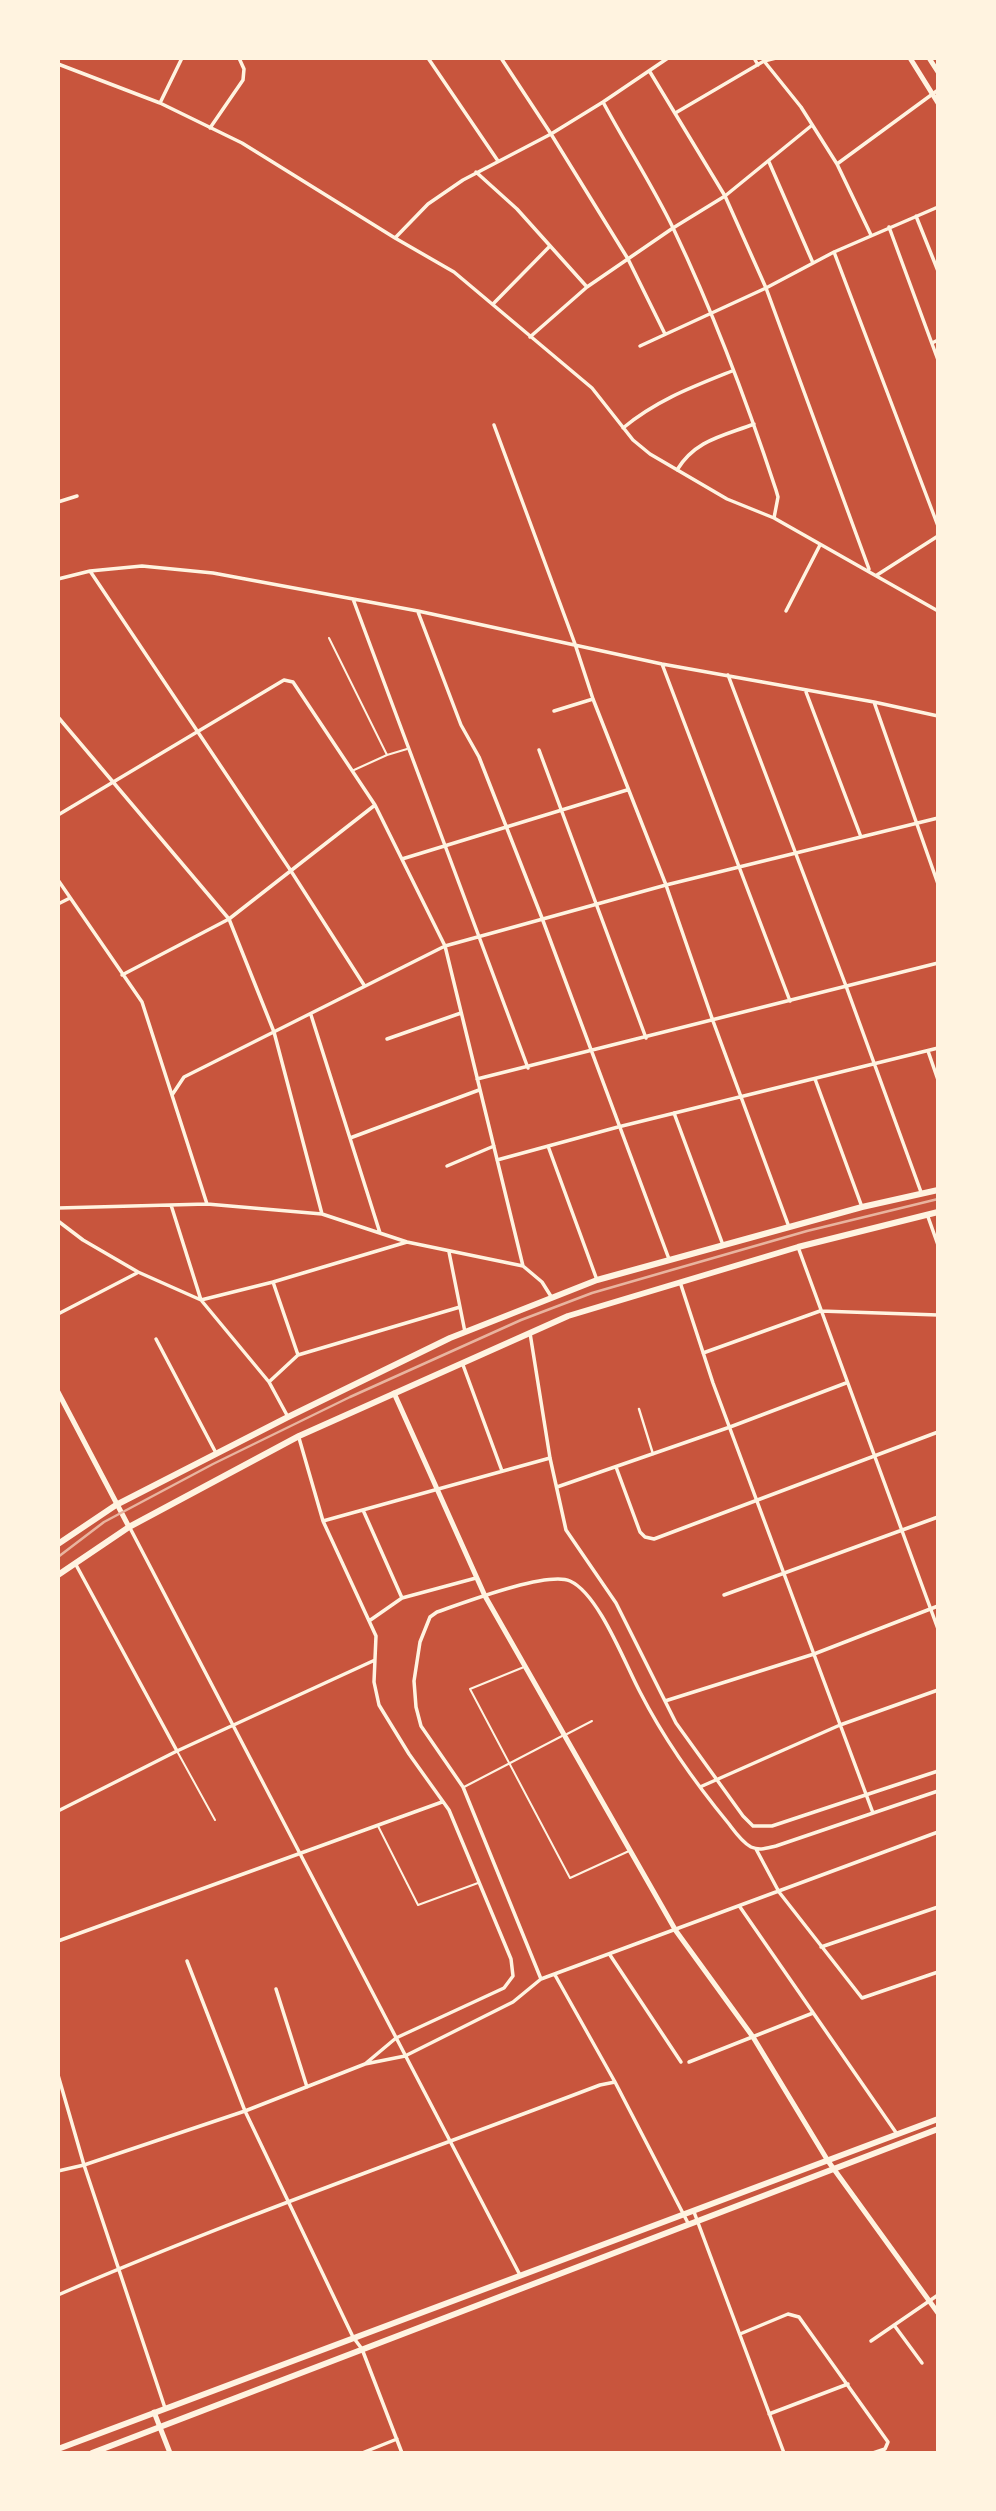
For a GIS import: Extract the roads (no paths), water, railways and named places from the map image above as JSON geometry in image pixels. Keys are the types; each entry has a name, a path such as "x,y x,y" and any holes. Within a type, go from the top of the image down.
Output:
{"main road":[{"path":"58,1544 117,1504 288,1417 465,1332 597,1280 862,1207 938,1190"},
{"path":"58,1574 129,1527 299,1436 568,1316 798,1247 938,1212"},
{"path":"58,2449 938,2119"},
{"path":"92,2453 938,2129"}],"street":[{"path":"160,103 182,58"},
{"path":"210,128 243,80 244,69 239,58"},
{"path":"428,58 498,161"},
{"path":"500,58 551,134 628,259 665,334"},
{"path":"395,238 428,204 476,172 551,134 603,103 668,58"},
{"path":"754,58 758,65"},
{"path":"676,112 764,61 776,58"},
{"path":"910,58 935,92 938,103"},
{"path":"929,58 938,72"},
{"path":"764,61 801,107 837,164 871,235"},
{"path":"58,64 160,103 242,144 453,272 592,388 633,440 650,454 727,499 774,518 938,611"},
{"path":"650,72 725,196 766,288 870,571"},
{"path":"837,164 935,92"},
{"path":"603,103 673,228 710,313 754,424 778,496 774,518"},
{"path":"530,337 587,287 725,196 811,126"},
{"path":"769,162 813,263"},
{"path":"476,172 517,209 587,287"},
{"path":"640,346 766,288 834,252 938,207"},
{"path":"916,216 938,271"},
{"path":"889,227 938,360"},
{"path":"493,304 550,246"},
{"path":"834,252 938,526"},
{"path":"932,343 938,340"},
{"path":"624,428 646,410 668,398 733,370"},
{"path":"677,470 685,456 695,447 754,424"},
{"path":"494,425 593,699 666,885 789,1227"},
{"path":"58,502 77,496"},
{"path":"877,575 938,536"},
{"path":"786,611 820,545"},
{"path":"58,579 90,571 142,566 213,573 418,611 662,664 938,716"},
{"path":"90,571 364,985"},
{"path":"353,599 528,1068"},
{"path":"418,611 461,725 480,757 669,1259"},
{"path":"662,664 790,1001"},
{"path":"728,675 922,1194"},
{"path":"58,815 284,680 293,682 375,805 445,946 523,1266"},
{"path":"806,691 861,837"},
{"path":"554,711 593,699"},
{"path":"874,702 938,884"},
{"path":"58,717 229,919 274,1032 322,1214"},
{"path":"539,750 646,1038"},
{"path":"402,859 627,789"},
{"path":"122,975 229,919 375,805"},
{"path":"172,1095 184,1077 445,946 666,885 938,818"},
{"path":"58,880 142,1002 207,1204"},
{"path":"58,904 70,898"},
{"path":"477,1079 938,963"},
{"path":"387,1039 461,1013"},
{"path":"310,1015 380,1233"},
{"path":"497,1160 618,1127 938,1048"},
{"path":"928,1051 938,1080"},
{"path":"815,1079 862,1207"},
{"path":"350,1138 480,1090"},
{"path":"674,1113 723,1245"},
{"path":"447,1166 494,1146"},
{"path":"548,1146 597,1280"},
{"path":"58,1208 207,1204 322,1214 407,1242 523,1266 542,1282 552,1298"},
{"path":"171,1205 201,1300 269,1382 288,1417"},
{"path":"928,1214 938,1245"},
{"path":"58,1221 83,1240 138,1272 201,1300 273,1282 407,1242"},
{"path":"798,1247 938,1629"},
{"path":"449,1252 465,1332"},
{"path":"58,1314 138,1272"},
{"path":"273,1282 298,1354"},
{"path":"680,1282 756,1500 873,1813"},
{"path":"269,1382 298,1354 460,1307"},
{"path":"703,1353 820,1311 938,1315"},
{"path":"530,1333 566,1530 616,1603 676,1723 743,1816 753,1826 772,1826 938,1770"},
{"path":"156,1339 216,1453"},
{"path":"462,1363 502,1471"},
{"path":"557,1488 846,1383"},
{"path":"58,1392 520,2275"},
{"path":"394,1393 485,1596 676,1931 753,2037 828,2161 938,2313"},
{"path":"639,1409 653,1454"},
{"path":"616,1467 640,1532 649,1539 654,1539 938,1432"},
{"path":"299,1436 323,1521 376,1636 374,1682 379,1705 409,1754 449,1810 511,1959 513,1976 504,1988 396,2038 365,2064"},
{"path":"323,1521 551,1458"},
{"path":"363,1510 402,1598"},
{"path":"724,1595 938,1517"},
{"path":"75,1563 177,1751"},
{"path":"369,1621 402,1598 477,1577"},
{"path":"541,1979 463,1787 421,1726 414,1681 420,1642 430,1616 528,1583 558,1578 569,1580 578,1586 600,1611 641,1695 700,1787 745,1843 756,1849 779,1892 862,1998 938,1972"},
{"path":"665,1701 814,1654 938,1606"},
{"path":"58,1811 177,1751 375,1660"},
{"path":"700,1787 840,1725 938,1689"},
{"path":"756,1849 776,1846 938,1791"},
{"path":"58,1941 442,1802"},
{"path":"58,2171 84,2165 245,2111 365,2064 405,2056 513,2002 541,1979 938,1832"},
{"path":"740,1907 897,2134"},
{"path":"821,1947 938,1907"},
{"path":"610,1955 681,2062"},
{"path":"187,1961 245,2111 353,2337 362,2350 402,2453"},
{"path":"555,1975 615,2082 689,2225"},
{"path":"276,1989 307,2087"},
{"path":"689,2062 813,2013"},
{"path":"58,2078 84,2165 165,2408"},
{"path":"58,2295 450,2142 600,2085 615,2082"},
{"path":"694,2212 784,2453"},
{"path":"871,2341 938,2295"},
{"path":"740,2334 788,2314 795,2315 848,2384 888,2445 873,2453"},
{"path":"894,2325 922,2362"},
{"path":"769,2414 848,2384"},
{"path":"154,2412 170,2453"},
{"path":"362,2453 397,2440"}],"lane":[{"path":"329,638 387,755"},
{"path":"353,770 407,749"},
{"path":"525,1666 470,1689 570,1878 630,1851"},
{"path":"463,1787 592,1721"},
{"path":"177,1751 215,1820"},
{"path":"378,1826 418,1905 478,1882"}],"railway":[{"path":"58,1557 104,1522 213,1464 350,1397 521,1320 592,1293 807,1231 938,1199"}]}
